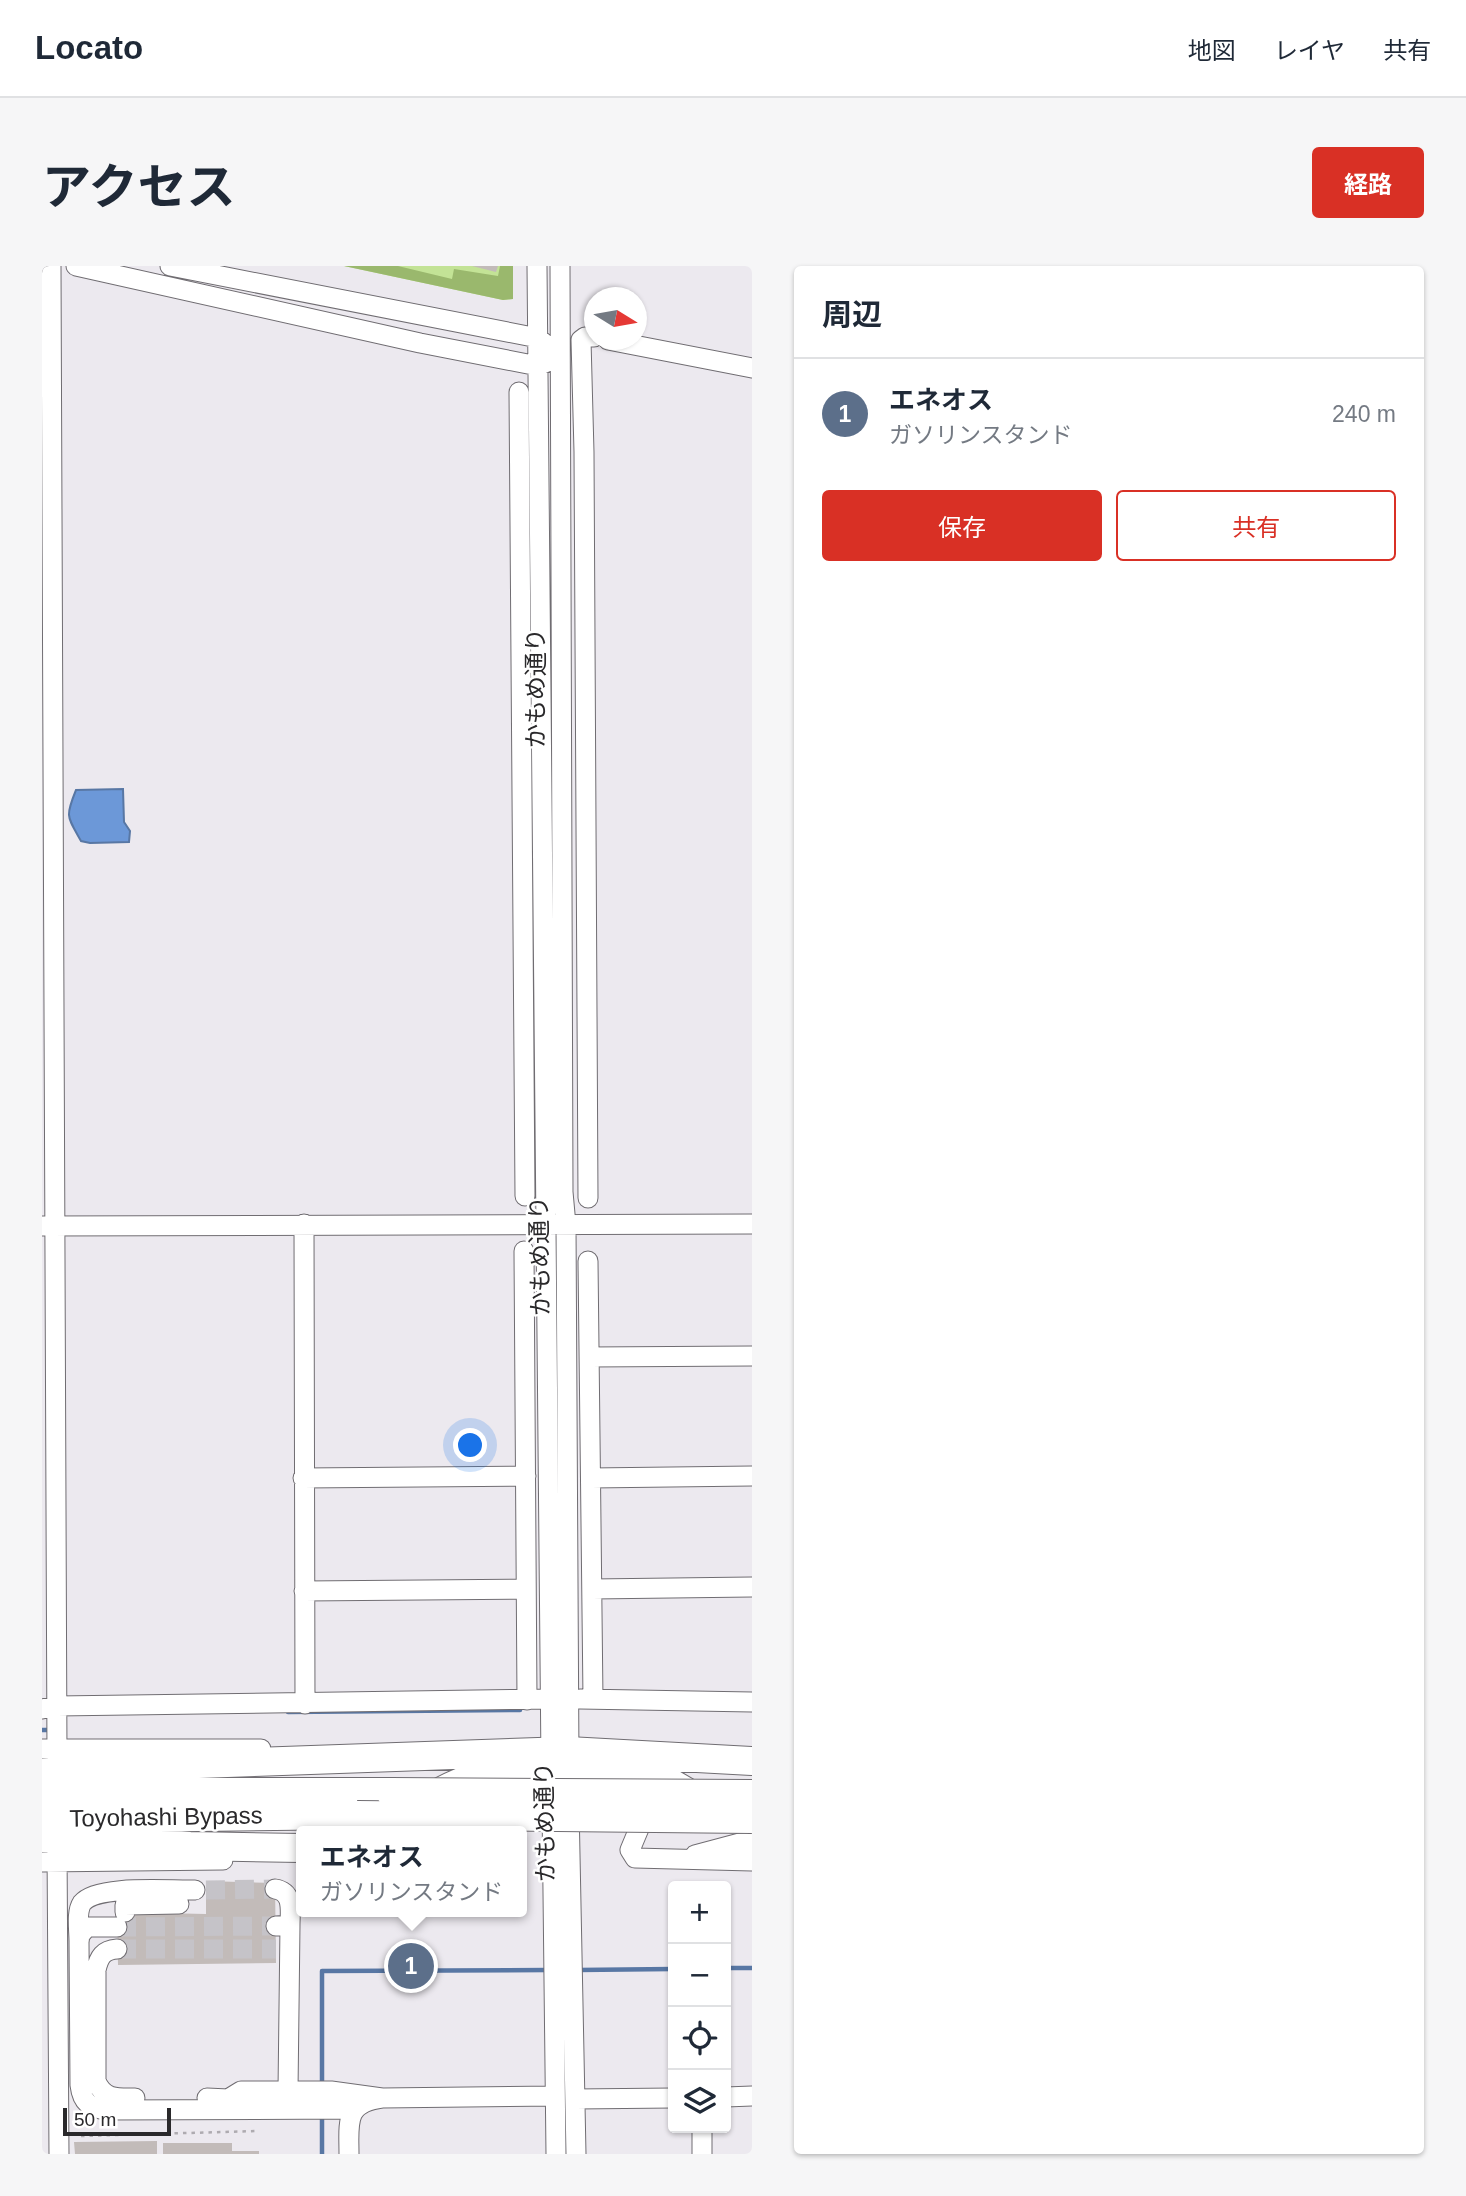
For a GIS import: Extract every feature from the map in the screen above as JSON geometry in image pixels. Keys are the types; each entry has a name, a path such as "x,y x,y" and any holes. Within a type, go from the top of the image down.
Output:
{"highway":[{"path":"49,1757 85,1768 375,1758 560,1761 686,1756 752,1760"},
{"path":"365,1823 469,1778 560,1761 655,1775 752,1831"},
{"name":"Toyohashi Bypass","path":"42,1792 752,1794"},
{"name":"Toyohashi Bypass","path":"42,1819 365,1823 752,1819"},
{"path":"50,1853 190,1846 296,1848"}],"street":[{"path":"49,1757 51,266"},
{"path":"76,266 420,343 538,366 560,356 538,338 170,266"},
{"name":"かもめ通り","path":"537,266 538,366 529,485 566,1225 568,1421 560,1699 556,2154"},
{"name":"かもめ通り","path":"560,266 561,452 541,718 547,1419 560,1699"},
{"path":"584,338 581,340 588,1198"},
{"path":"647,348 752,368"},
{"path":"519,392 529,485"},
{"path":"561,452 584,452"},
{"path":"525,1196 541,718 584,718"},
{"path":"304,1224 305,1704"},
{"path":"48,1226 752,1224"},
{"path":"524,1251 527,1700"},
{"path":"588,1261 593,1699"},
{"path":"589,1357 752,1356"},
{"path":"525,1420 547,1419"},
{"path":"568,1421 590,1421"},
{"path":"303,1478 526,1476"},
{"path":"590,1478 752,1476"},
{"path":"592,1589 752,1587"},
{"path":"304,1591 526,1589"},
{"path":"49,1708 560,1699 752,1702"},
{"path":"686,1756 701,1748 752,1748"},
{"name":"かもめ通り","path":"560,1761 576,2154"},
{"path":"655,1775 656,1787 630,1854 644,1860 752,1861"},
{"path":"445,1790 462,1826"},
{"path":"681,1860 715,1849 752,1842"},
{"path":"59,2154 50,1853 296,1859"},
{"path":"275,1889 284,1892 290,1900 283,1926 283,1949 300,2097"},
{"path":"79,1942 80,1934 87,1927 121,1920 125,1905 195,1904 201,1890 113,1891 97,1894 82,1902 79,1911 79,1942 80,2085 82,2097 90,2106 95,2109 115,2110 300,2097"},
{"path":"117,1950 103,1954 96,1970 96,2081 105,2095 115,2098 228,2099 241,2091 331,2100 555,2096"},
{"path":"731,2096 752,2096"},
{"path":"349,2154 349,2119 354,2109 365,2101 382,2098"},
{"path":"575,2099 668,2098"},
{"path":"331,2100 354,2109"},
{"path":"702,2133 702,2154"}],"path":[{"path":"80,2136 258,2132"}],"green space":[{"path":"344,266 513,266 513,299 503,300"},
{"path":"344,266 398,266 452,279 454,269 498,276 500,266 513,266 513,299 503,300"}],"water":[{"path":"123,789 124,822 130,831 129,842 81,841 69,816 76,790"}],"building":[{"path":"472,266 498,266 496,272"},
{"path":"206,1881 275,1883 276,1963 118,1965 117,1912 206,1914"},
{"path":"157,2141 157,2154 75,2154 74,2142"},
{"path":"163,2143 232,2143 232,2151 259,2151 259,2154 163,2154"}],"waterway":[{"path":"288,1712 520,1710"},
{"path":"42,1730 47,1730"},
{"path":"731,1968 752,1968"},
{"path":"578,1970 668,1969"},
{"path":"322,2087 322,1971 548,1970"},
{"path":"322,2113 322,2154"}],"tunnel":[{"path":"206,1890 275,1889"},
{"path":"117,1927 276,1926"},
{"path":"117,1949 276,1949"}],"place":[{"name":"エネオス","path":"411,1966"}]}
